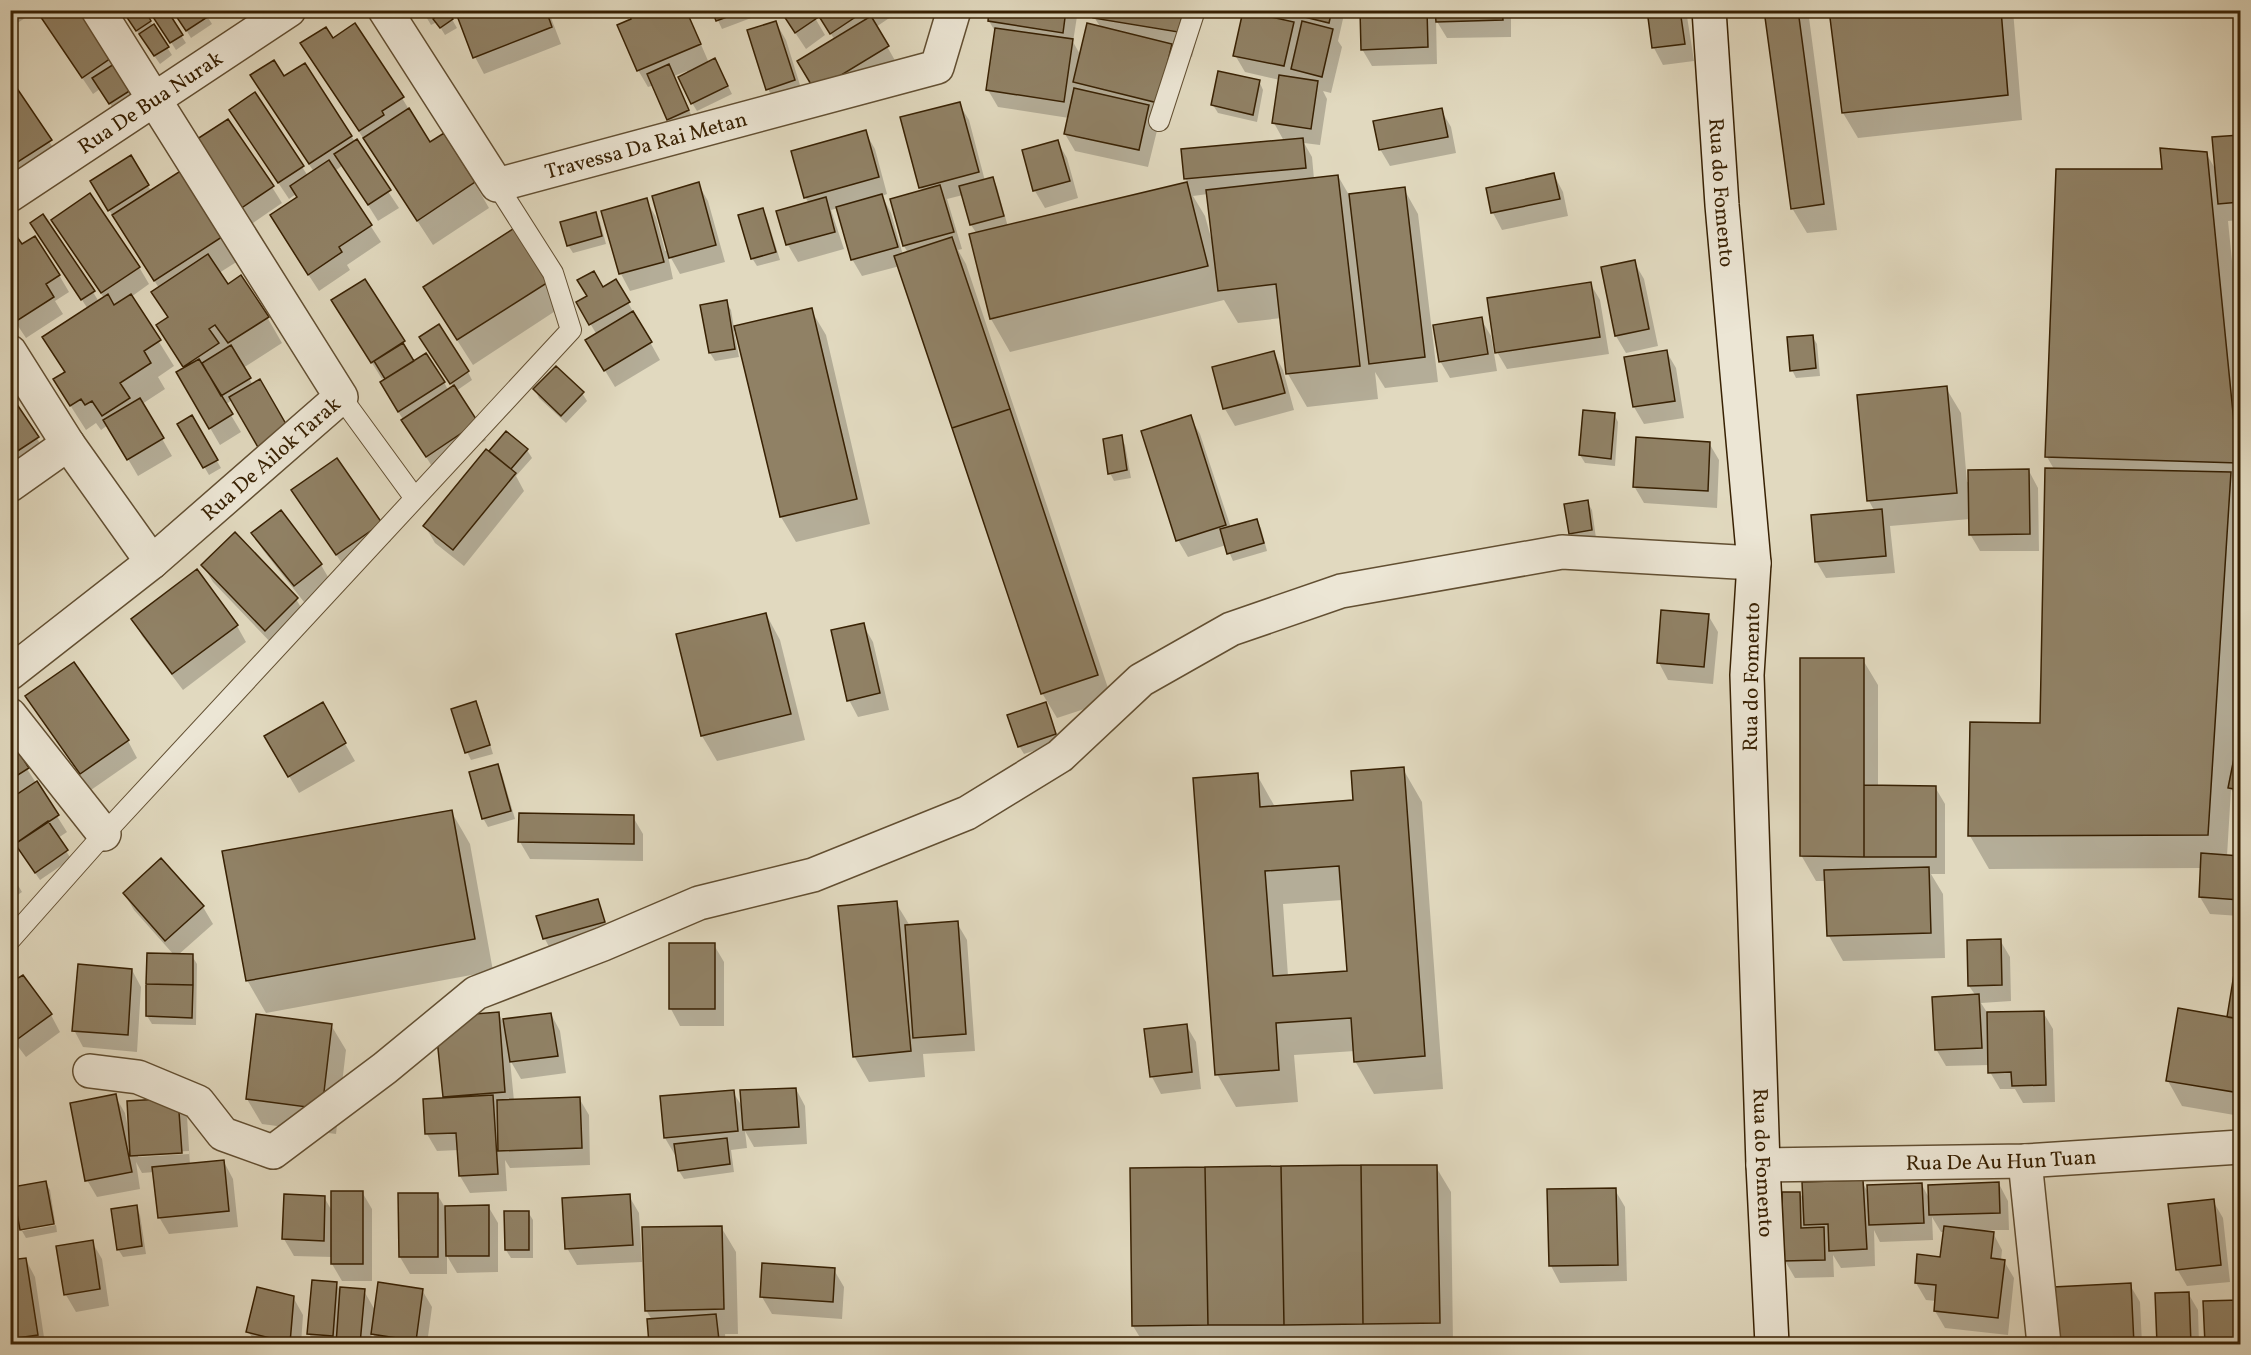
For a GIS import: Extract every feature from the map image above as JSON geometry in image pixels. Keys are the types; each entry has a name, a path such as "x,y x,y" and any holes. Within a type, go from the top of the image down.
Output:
{"street":[{"name":"Rua De Ailok Tarak","path":"10,673 152,562 341,397 98,10"},
{"name":"Rua De Bua Nurak","path":"10,195 289,10"},
{"path":"385,10 496,185"},
{"name":"Travessa Da Rai Metan","path":"496,185 937,67 954,10"},
{"name":"Rua do Fomento","path":"1709,10 1722,205 1754,563 1747,675 1763,1165 1772,1344"},
{"path":"10,352 68,444 152,562"},
{"path":"10,485 68,444"},
{"path":"90,1071 138,1077 198,1102 223,1134 273,1152 385,1068 476,993 603,944 699,903 813,874 967,813 1060,756 1141,680 1232,629 1341,591 1562,552 1754,563"},
{"path":"10,715 104,834"},
{"name":"Rua De Au Hun Tuan","path":"1763,1165 2025,1161 2241,1147"},
{"path":"2025,1161 2044,1344"}],"lane":[{"path":"1159,121 1195,10"},
{"path":"10,940 104,834 571,330 553,273 496,185"},
{"path":"341,397 414,497"}],"building":[{"path":"36,10 79,10 111,58 82,78"},
{"path":"122,10 145,10 151,21 136,31"},
{"path":"167,10 183,35 170,43 149,11"},
{"path":"172,10 205,10 209,16 186,31"},
{"path":"448,10 453,19 440,28 433,19"},
{"path":"463,10 546,10 552,27 473,58 456,13"},
{"path":"628,10 686,10 701,44 637,71 617,25 631,19"},
{"path":"712,10 746,10 716,21"},
{"path":"780,10 812,10 817,18 795,33"},
{"path":"815,10 866,10 830,34"},
{"path":"989,10 1066,10 1063,33 988,21"},
{"path":"1094,10 1184,10 1178,32 1093,18"},
{"path":"1276,10 1332,10 1329,23"},
{"path":"1360,10 1427,10 1428,47 1361,50"},
{"path":"1435,10 1502,10 1503,20 1436,22"},
{"path":"1647,10 1680,10 1685,44 1652,48"},
{"path":"1764,10 1798,10 1824,204 1791,209"},
{"path":"1829,10 2001,10 2008,95 1842,113"},
{"path":"1243,11 1294,22 1284,66 1233,56"},
{"path":"871,16 889,46 815,91 797,61"},
{"path":"776,21 795,80 766,90 747,30"},
{"path":"1302,21 1333,29 1322,77 1291,69"},
{"path":"355,23 404,97 382,111 384,115 359,131 300,43 326,27 333,38"},
{"path":"1087,23 1172,44 1158,103 1073,82"},
{"path":"154,24 169,47 154,56 139,34"},
{"path":"995,28 1073,39 1064,102 986,90"},
{"path":"715,58 728,86 691,104 678,77"},
{"path":"274,60 284,76 305,63 352,136 309,164 250,75"},
{"path":"114,64 131,90 109,104 92,78"},
{"path":"669,64 689,110 667,120 647,74"},
{"path":"1218,71 1260,80 1253,115 1211,105"},
{"path":"1279,75 1318,81 1311,129 1272,123"},
{"path":"10,78 52,140 10,167"},
{"path":"1074,88 1149,105 1139,150 1064,134"},
{"path":"255,92 304,166 278,183 229,110"},
{"path":"960,102 979,172 919,188 900,117"},
{"path":"409,108 430,142 444,133 475,182 417,221 363,138"},
{"path":"1442,108 1448,137 1379,150 1373,121"},
{"path":"228,119 274,186 240,209 194,141"},
{"path":"866,130 879,177 804,198 791,151"},
{"path":"2240,135 2240,202 2218,204 2212,137"},
{"path":"1303,138 1306,168 1184,179 1181,149"},
{"path":"357,139 391,190 368,205 334,154"},
{"path":"1058,140 1070,181 1033,191 1022,150"},
{"path":"2160,148 2207,152 2238,463 2045,457 2056,169 2162,169"},
{"path":"131,155 149,185 108,211 90,181"},
{"path":"329,160 372,225 339,247 342,252 308,275 270,215 297,197 290,186"},
{"path":"182,170 225,235 154,281 112,215"},
{"path":"1554,173 1560,199 1491,213 1486,188"},
{"path":"1338,175 1360,366 1286,374 1276,284 1218,291 1206,190"},
{"path":"993,177 1004,216 970,225 959,186"},
{"path":"699,182 716,245 669,258 652,196"},
{"path":"1187,182 1208,266 990,319 969,234"},
{"path":"940,185 954,232 903,246 890,199"},
{"path":"1405,187 1425,357 1369,364 1349,194"},
{"path":"90,193 140,267 101,293 51,220"},
{"path":"882,194 898,247 851,260 836,207"},
{"path":"826,197 835,232 786,245 776,211"},
{"path":"647,198 664,262 619,274 601,211"},
{"path":"763,208 776,252 751,259 738,215"},
{"path":"596,212 602,236 567,246 560,222"},
{"path":"43,214 95,291 81,300 30,223"},
{"path":"516,227 550,281 457,340 423,287"},
{"path":"15,234 22,244 35,236 60,275 46,284 54,297 15,322 10,315 10,236"},
{"path":"952,237 1010,409 952,428 894,256"},
{"path":"208,254 228,284 241,275 269,317 228,343 215,325 209,329 219,343 183,367 156,325 168,317 151,292"},
{"path":"1635,260 1649,329 1615,336 1601,267"},
{"path":"594,271 603,287 616,279 630,302 589,325 576,302 587,296 577,280"},
{"path":"365,279 405,341 371,363 331,300"},
{"path":"1591,282 1600,337 1495,353 1487,298"},
{"path":"108,294 114,305 131,294 161,340 144,351 151,363 120,383 130,398 102,416 92,401 85,405 81,399 70,406 53,379 65,372 42,337"},
{"path":"727,300 735,349 709,353 700,305"},
{"path":"812,308 857,499 780,517 734,326"},
{"path":"633,311 652,342 604,371 585,340"},
{"path":"1482,317 1488,354 1439,362 1433,325"},
{"path":"439,324 469,371 450,384 419,337"},
{"path":"1813,335 1816,368 1790,371 1787,337"},
{"path":"403,343 414,361 385,379 374,361"},
{"path":"231,345 251,378 221,396 202,363"},
{"path":"1667,350 1675,401 1633,407 1624,357"},
{"path":"1274,351 1285,393 1223,409 1212,367"},
{"path":"426,353 445,382 398,412 380,382"},
{"path":"199,359 233,414 209,429 176,372"},
{"path":"556,366 584,392 561,416 533,389"},
{"path":"260,379 290,431 259,449 229,397"},
{"path":"454,385 478,422 426,457 401,420"},
{"path":"1947,386 1957,493 1867,501 1857,395"},
{"path":"10,394 39,437 10,456"},
{"path":"140,398 164,438 127,460 103,420"},
{"path":"1010,409 1098,675 1041,694 952,428"},
{"path":"1583,410 1615,413 1611,459 1579,455"},
{"path":"192,415 218,460 203,468 177,424"},
{"path":"1191,415 1226,525 1176,541 1141,431"},
{"path":"506,431 528,449 511,469 489,451"},
{"path":"1122,435 1127,470 1108,474 1103,439"},
{"path":"1636,437 1710,442 1708,491 1633,487"},
{"path":"486,449 516,473 453,550 423,526"},
{"path":"337,458 382,523 336,555 291,490"},
{"path":"2045,468 2231,472 2208,835 1968,836 1970,722 2040,723"},
{"path":"2029,469 2030,534 1969,535 1968,470"},
{"path":"1588,500 1592,530 1569,534 1564,504"},
{"path":"1882,509 1886,556 1815,562 1811,515"},
{"path":"281,510 322,564 294,586 251,533"},
{"path":"1257,519 1264,543 1227,554 1220,529"},
{"path":"235,532 298,598 265,631 201,565"},
{"path":"197,569 238,625 172,674 131,619"},
{"path":"1661,610 1709,614 1704,667 1657,663"},
{"path":"766,613 791,714 701,736 676,634"},
{"path":"864,623 880,693 847,701 831,630"},
{"path":"1800,658 1864,658 1864,857 1800,856"},
{"path":"74,662 129,740 80,774 25,696"},
{"path":"476,701 490,745 465,753 451,709"},
{"path":"323,702 346,743 288,777 264,736"},
{"path":"1046,702 1056,734 1018,747 1007,715"},
{"path":"10,739 29,768 10,780"},
{"path":"2237,743 2240,744 2240,790 2228,788"},
{"path":"498,764 511,811 482,819 469,772"},
{"path":"1404,767 1425,1056 1354,1062 1351,1018 1276,1023 1279,1070 1215,1075 1193,778 1258,773 1260,807 1353,800 1351,771","holes":["1339,866 1347,971 1273,976 1265,871"]},
{"path":"37,781 59,815 15,844 10,837 10,799"},
{"path":"1864,785 1936,786 1936,857 1864,857"},
{"path":"2240,805 2240,848 2236,848"},
{"path":"452,810 475,939 246,981 222,851"},
{"path":"519,813 634,815 634,844 518,842"},
{"path":"48,821 68,850 35,873 15,844"},
{"path":"2201,853 2240,856 2240,900 2199,897"},
{"path":"161,858 204,906 165,941 123,893"},
{"path":"1929,867 1931,933 1827,936 1824,870"},
{"path":"598,899 605,922 543,939 536,916"},
{"path":"897,901 911,1051 853,1057 838,906"},
{"path":"958,921 966,1034 913,1038 905,925"},
{"path":"2001,939 2002,985 1968,986 1967,940"},
{"path":"669,943 715,943 715,1009 669,1009"},
{"path":"147,953 193,954 193,985 146,984"},
{"path":"78,964 132,969 128,1035 72,1031"},
{"path":"2234,974 2240,975 2240,1019 2227,1017"},
{"path":"23,975 52,1014 15,1041 10,1035 10,983"},
{"path":"146,984 193,985 192,1018 146,1016"},
{"path":"1979,994 1982,1048 1935,1050 1932,997"},
{"path":"2178,1008 2240,1019 2240,1093 2166,1081"},
{"path":"2044,1011 2046,1085 2012,1086 2011,1072 1988,1073 1987,1012"},
{"path":"499,1012 505,1092 443,1097 437,1039 462,1015"},
{"path":"551,1013 558,1056 510,1062 503,1019"},
{"path":"256,1014 332,1024 322,1109 246,1099"},
{"path":"1187,1024 1192,1072 1150,1077 1144,1029"},
{"path":"796,1088 799,1127 743,1130 740,1090"},
{"path":"734,1090 738,1131 664,1138 660,1096"},
{"path":"116,1094 132,1172 85,1181 70,1103"},
{"path":"493,1095 498,1174 459,1176 456,1133 425,1134 423,1099"},
{"path":"580,1097 582,1148 498,1151 497,1100"},
{"path":"178,1098 182,1153 130,1156 127,1101"},
{"path":"727,1138 730,1164 678,1171 674,1144"},
{"path":"224,1160 229,1211 158,1218 152,1167"},
{"path":"1361,1165 1437,1165 1440,1323 1363,1324"},
{"path":"1361,1165 1363,1324 1284,1325 1281,1166"},
{"path":"1281,1166 1284,1325 1208,1325 1205,1167"},
{"path":"1205,1167 1208,1325 1132,1326 1130,1168"},
{"path":"1863,1180 1867,1249 1829,1251 1828,1224 1804,1225 1802,1182"},
{"path":"46,1181 54,1224 20,1230 12,1187"},
{"path":"1999,1182 2000,1213 1929,1215 1928,1185"},
{"path":"1922,1183 1924,1223 1869,1225 1867,1185"},
{"path":"1616,1188 1618,1265 1549,1266 1547,1189"},
{"path":"331,1191 363,1191 363,1264 331,1264"},
{"path":"1782,1192 1800,1192 1801,1228 1824,1227 1825,1260 1783,1261"},
{"path":"398,1193 438,1193 438,1257 399,1257"},
{"path":"284,1194 325,1196 324,1241 282,1239"},
{"path":"630,1194 633,1245 565,1249 562,1198"},
{"path":"2214,1199 2221,1265 2176,1270 2168,1204"},
{"path":"137,1205 142,1246 117,1250 111,1209"},
{"path":"489,1205 489,1256 446,1256 445,1206"},
{"path":"504,1211 529,1211 529,1250 505,1250"},
{"path":"722,1226 724,1309 645,1311 642,1227"},
{"path":"1944,1226 1994,1232 1991,1258 2005,1260 1998,1318 1934,1311 1936,1285 1915,1283 1917,1254 1940,1257"},
{"path":"93,1240 100,1289 64,1295 56,1246"},
{"path":"26,1258 38,1335 10,1339 10,1260"},
{"path":"762,1263 835,1268 833,1302 760,1297"},
{"path":"312,1280 337,1282 333,1336 307,1334"},
{"path":"378,1282 423,1289 416,1341 371,1334"},
{"path":"2131,1283 2134,1344 2056,1344 2053,1287"},
{"path":"257,1287 294,1296 290,1343 246,1332"},
{"path":"340,1287 365,1289 360,1344 336,1344"},
{"path":"2189,1292 2191,1344 2157,1344 2155,1293"},
{"path":"2240,1300 2240,1344 2205,1344 2203,1301"},
{"path":"716,1314 719,1340 649,1344 647,1319"}]}
